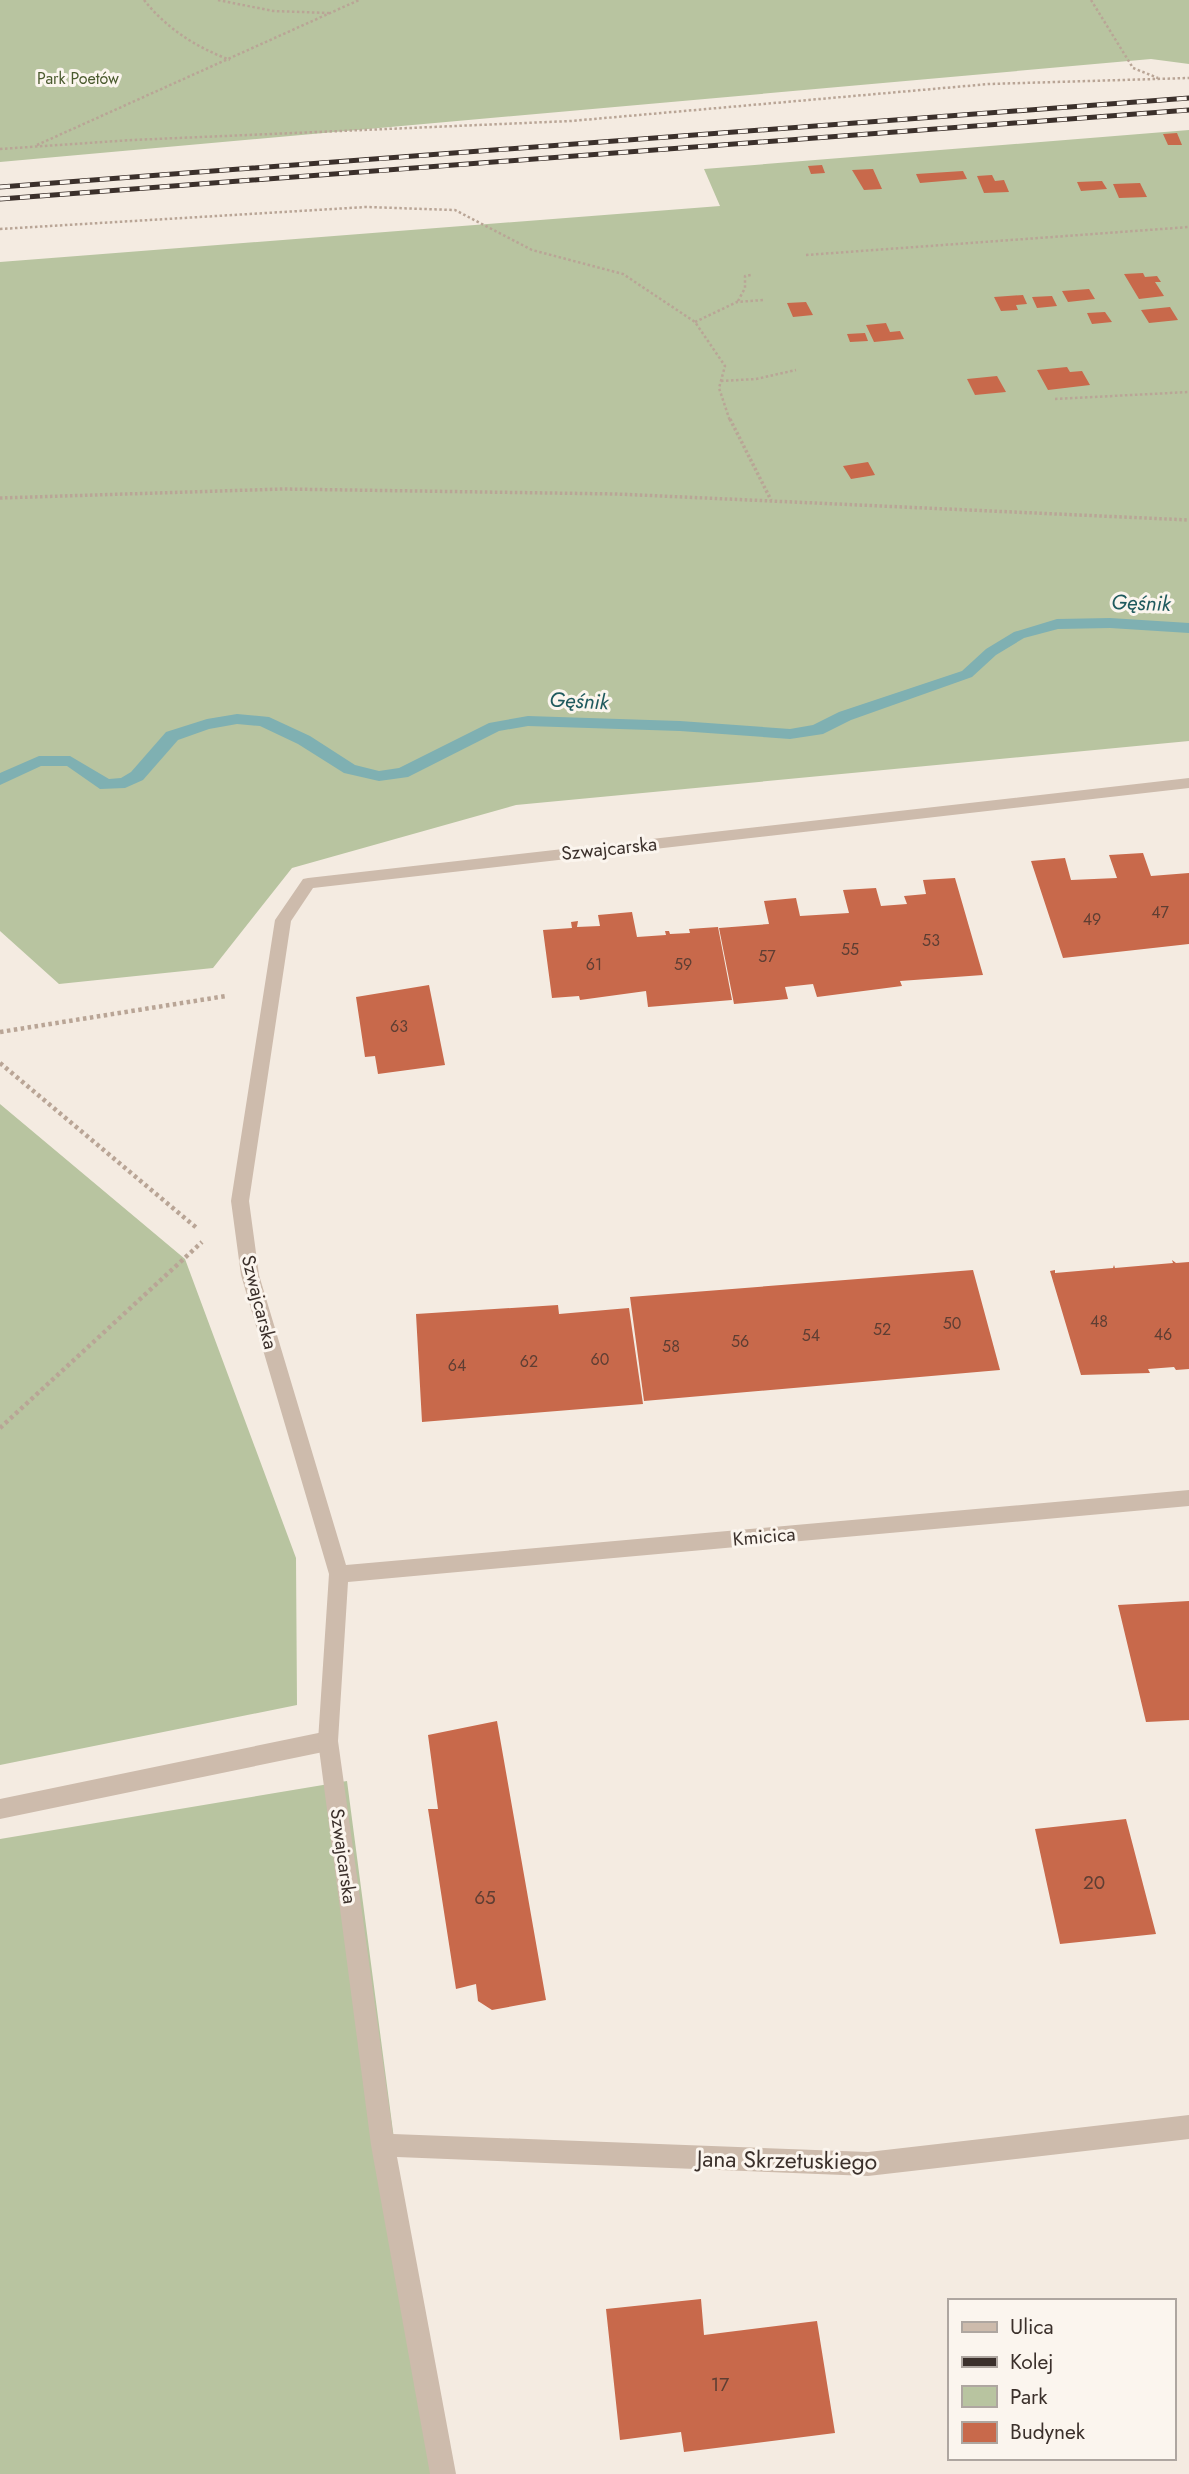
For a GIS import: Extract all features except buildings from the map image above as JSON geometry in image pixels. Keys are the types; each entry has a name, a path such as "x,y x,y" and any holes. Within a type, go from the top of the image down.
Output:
{"street":[{"name":"Szwajcarska","path":"443,2474 383,2145 328,1741 339,1574 250,1275 240,1201 283,920 308,883 1189,783"},
{"name":"Kmicica","path":"339,1574 1189,1498"},
{"path":"0,1809 328,1741"},
{"name":"Jana Skrzetuskiego","path":"383,2145 868,2164 1189,2127"}],"path":[{"path":"144,0 171,28 202,51 231,60"},
{"path":"218,0 273,11 330,13"},
{"path":"34,146 231,60 359,0"},
{"path":"1091,0 1133,68 1162,80"},
{"path":"0,149 571,121 989,84 1189,78"},
{"path":"0,229 366,207 455,210 532,250 622,274 695,321 725,366 719,388 734,431 771,501"},
{"path":"806,255 1189,227"},
{"path":"737,302 745,288 745,276 751,275"},
{"path":"695,321 737,302 763,300"},
{"path":"721,381 756,379 796,370"},
{"path":"1055,398 1189,392"},
{"path":"0,498 282,489 617,494 1189,520"},
{"path":"0,1032 272,989"},
{"path":"0,1063 208,1237 0,1429"}],"green space":[{"name":"Park Poetów","path":"0,0 1189,0 1189,64 1151,59 0,162"},
{"path":"1189,130 1189,741 516,805 292,868 213,968 59,984 0,931 0,262 720,206 704,169"},
{"path":"0,1104 185,1259 296,1558 297,1705 0,1765"},
{"path":"347,1781 438,2474 0,2474 0,1839"}],"waterway":[{"name":"Gęśnik","path":"0,780 39,761 70,761 106,785 125,783 137,776 172,736 207,724 237,719 263,721 304,740 350,769 379,776 402,773 495,727 528,721 680,726 790,734 817,730 845,716 967,674 991,652 1019,635 1057,624 1110,623 1189,628"}],"railway":[{"path":"0,187 1189,98"},
{"path":"0,199 1189,110"}]}
